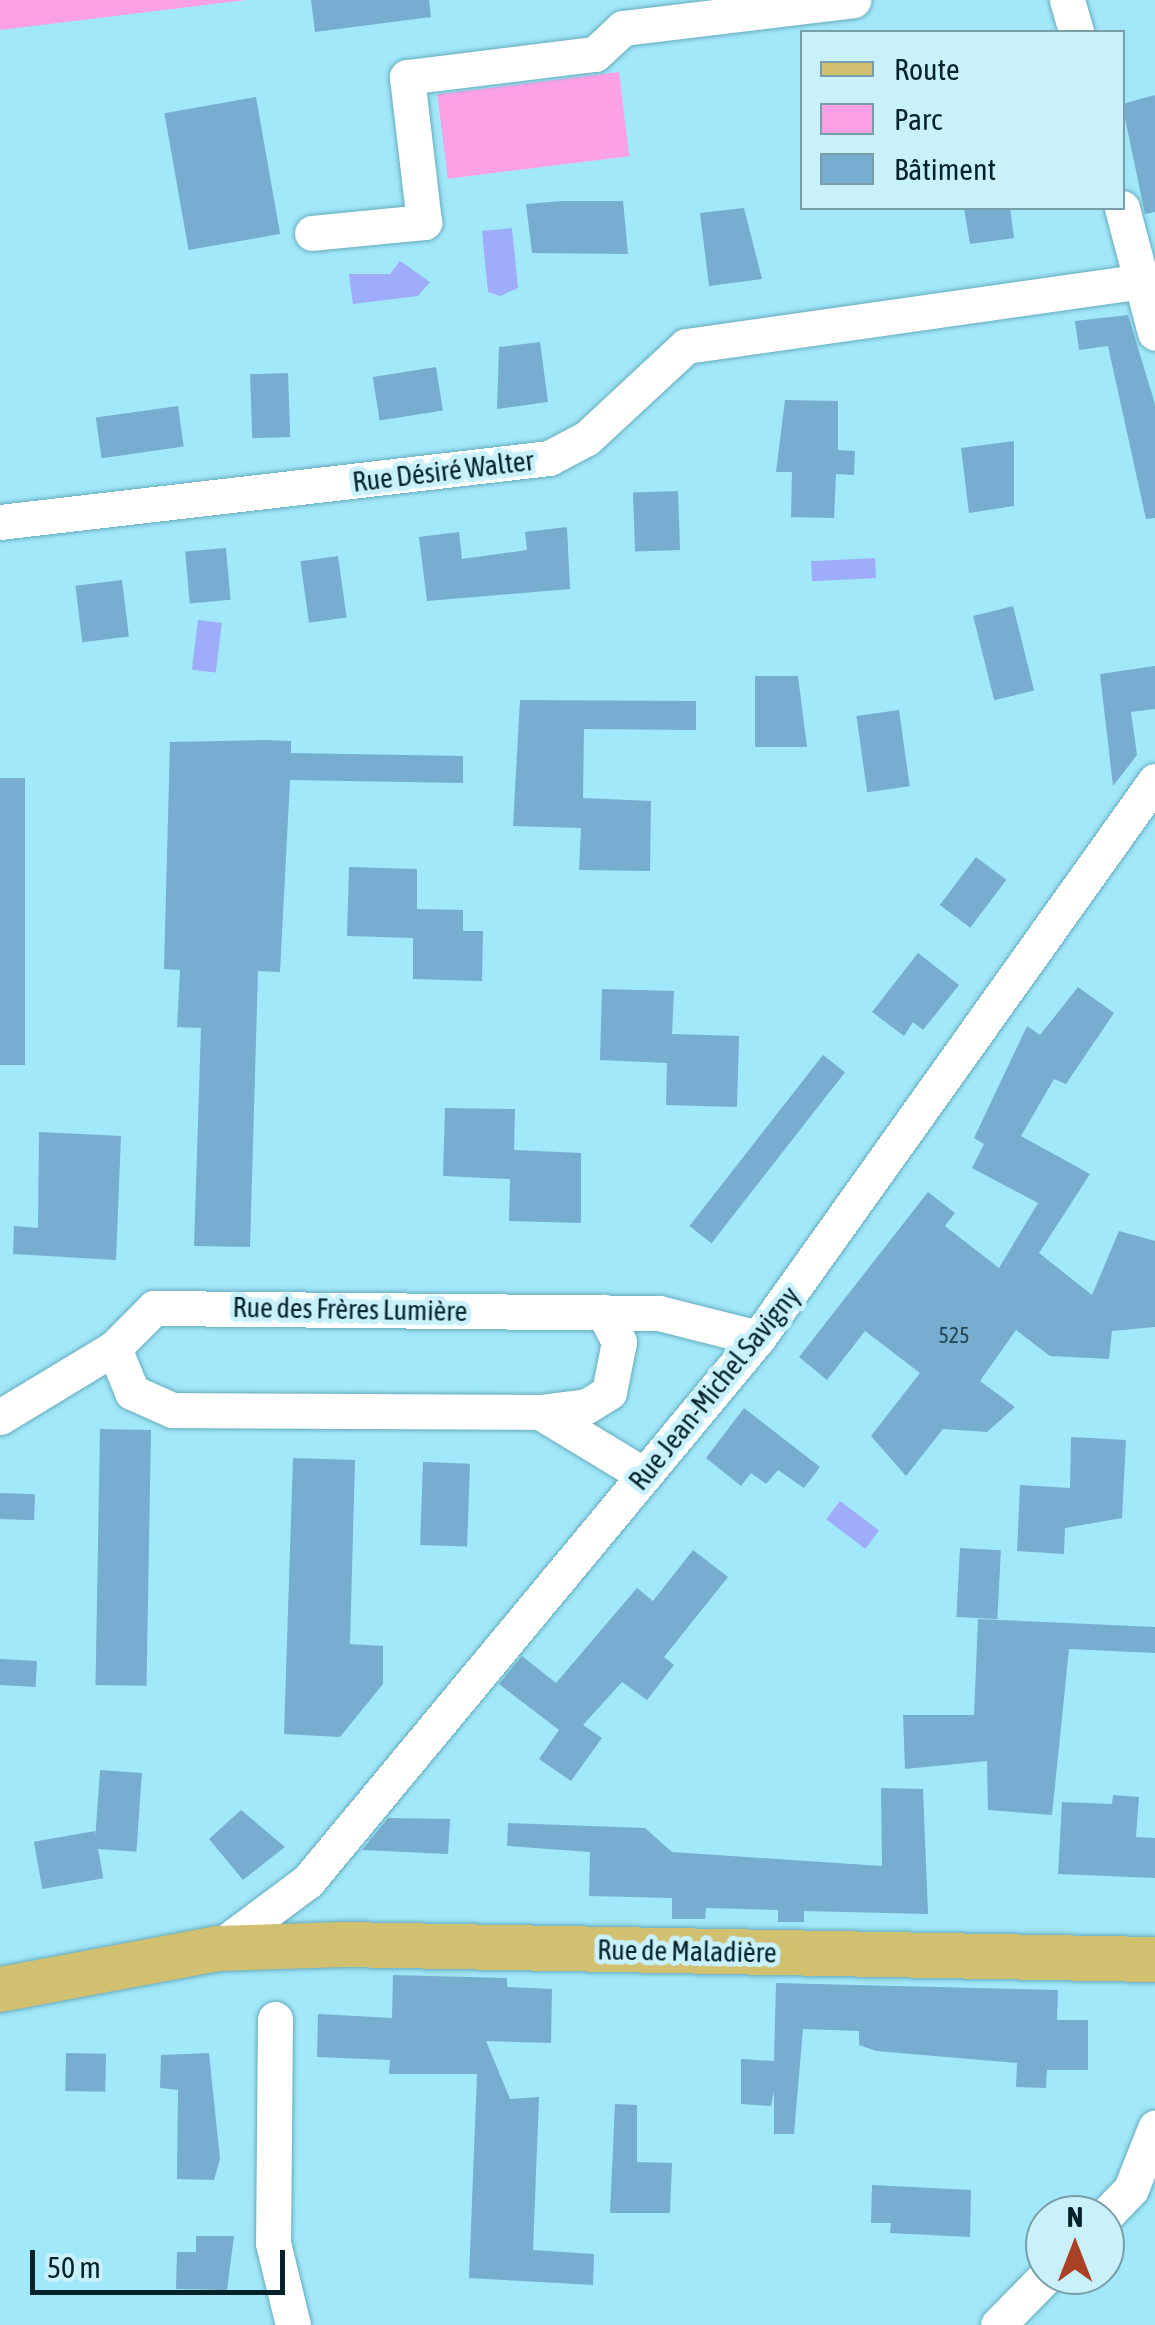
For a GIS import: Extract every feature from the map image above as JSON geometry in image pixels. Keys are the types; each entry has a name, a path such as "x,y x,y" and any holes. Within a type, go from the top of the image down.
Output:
{"main road":[{"name":"Rue de Maladière","path":"0,1989 218,1948 1155,1959"}],"street":[{"path":"312,233 424,222 407,78 595,54 623,28 853,0"},
{"path":"1067,0 1075,30"},
{"path":"1123,210 1155,332"},
{"name":"Rue Désiré Walter","path":"0,522 549,458 587,438 686,346 1141,281"},
{"name":"Rue Jean-Michel Savigny","path":"218,1948 308,1881 758,1338 1155,780"},
{"name":"Rue des Frères Lumière","path":"0,1417 114,1348 154,1308 659,1313 758,1338"},
{"path":"114,1348 132,1392 172,1410 540,1412 587,1406 610,1392 619,1342 604,1312"},
{"path":"540,1412 644,1475"},
{"path":"275,2019 273,2243 293,2325"},
{"path":"1125,2196 1132,2189 1155,2128"},
{"path":"998,2325 1027,2295"}],"green space":[{"path":"0,0 246,0 0,30"},
{"path":"619,72 629,156 448,179 437,94"}],"water":[{"path":"512,228 518,288 500,296 488,292 482,231"},
{"path":"400,261 430,282 418,296 353,304 349,274 390,274"},
{"path":"875,558 876,578 812,581 811,561"},
{"path":"198,620 222,623 216,673 192,670"},
{"path":"840,1501 879,1530 865,1549 826,1519"}],"building":[{"path":"311,0 429,0 431,17 315,32"},
{"path":"1155,95 1155,212 1145,214 1125,103"},
{"path":"256,97 280,234 189,250 164,113"},
{"path":"623,201 628,254 532,253 526,204"},
{"path":"744,208 762,279 709,286 700,213"},
{"path":"964,210 1010,210 1014,238 970,244"},
{"path":"1128,315 1155,404 1155,518 1146,519 1108,346 1079,350 1075,321"},
{"path":"540,342 548,402 497,409 499,347"},
{"path":"436,367 443,410 380,420 373,377"},
{"path":"288,373 290,437 252,438 250,374"},
{"path":"785,400 838,401 838,450 855,451 854,475 836,474 834,518 791,517 792,472 776,472"},
{"path":"178,406 184,447 102,458 96,418"},
{"path":"1014,441 1014,506 969,513 961,448"},
{"path":"678,491 680,550 635,552 633,493"},
{"path":"567,527 570,589 427,601 419,537 459,532 462,559 527,550 525,532"},
{"path":"226,548 231,600 190,603 185,552"},
{"path":"338,556 347,617 309,623 300,561"},
{"path":"122,580 129,637 82,642 75,586"},
{"path":"1013,606 1034,690 994,700 973,616"},
{"path":"1155,666 1155,709 1131,712 1137,755 1113,786 1100,674"},
{"path":"755,676 798,676 807,747 755,747"},
{"path":"520,700 696,701 696,730 584,729 583,798 651,801 650,871 579,870 581,828 513,826"},
{"path":"899,710 910,786 867,792 856,716"},
{"path":"291,741 291,753 463,756 463,783 290,780 280,972 258,971 250,1247 194,1246 201,1028 177,1027 180,970 164,969 170,742"},
{"path":"0,778 25,778 25,1065 0,1065"},
{"path":"976,857 1006,880 970,928 940,905"},
{"path":"349,867 417,869 417,909 463,910 463,931 483,931 482,981 413,979 413,938 347,936"},
{"path":"918,953 959,985 923,1030 913,1022 904,1036 872,1012"},
{"path":"1078,987 1114,1013 1066,1084 1054,1079 1021,1136 1090,1174 1039,1253 1092,1295 1119,1231 1155,1241 1155,1327 1112,1331 1109,1359 1050,1356 1016,1330 980,1381 1015,1407 987,1432 943,1429 906,1476 871,1436 920,1373 865,1331 827,1380 799,1357 928,1192 955,1213 945,1226 999,1268 1038,1203 972,1168 984,1144 974,1138 1027,1026 1040,1035"},
{"path":"602,989 674,991 672,1034 739,1036 737,1107 666,1105 667,1063 600,1060"},
{"path":"823,1055 845,1072 711,1243 689,1226"},
{"path":"445,1108 515,1109 514,1150 581,1153 581,1223 509,1221 510,1179 443,1176"},
{"path":"39,1132 121,1136 116,1260 13,1254 14,1226 38,1228"},
{"path":"744,1408 820,1467 804,1488 778,1470 766,1484 751,1473 741,1486 706,1458"},
{"path":"100,1429 151,1430 147,1686 96,1685"},
{"path":"1071,1437 1126,1440 1122,1518 1065,1528 1064,1554 1017,1551 1020,1485 1070,1488"},
{"path":"293,1458 355,1460 350,1644 383,1646 383,1684 340,1737 284,1734"},
{"path":"423,1462 470,1464 467,1547 420,1545"},
{"path":"0,1493 35,1494 34,1520 0,1519"},
{"path":"960,1548 1001,1550 997,1619 956,1617"},
{"path":"693,1550 728,1577 664,1657 674,1665 647,1700 622,1682 583,1725 602,1738 571,1781 539,1759 559,1730 499,1684 522,1656 556,1683 637,1588 653,1601"},
{"path":"978,1619 1155,1627 1155,1653 1069,1649 1052,1815 988,1810 987,1761 905,1769 903,1715 974,1715"},
{"path":"0,1659 37,1661 36,1687 0,1685"},
{"path":"100,1770 142,1773 136,1852 94,1849"},
{"path":"881,1788 923,1789 928,1914 804,1911 804,1922 778,1922 778,1910 706,1908 705,1919 672,1919 672,1898 589,1896 590,1852 507,1846 508,1823 645,1828 672,1852 882,1866"},
{"path":"1113,1795 1139,1797 1136,1837 1155,1838 1155,1878 1058,1874 1062,1802 1112,1804"},
{"path":"241,1810 285,1847 243,1880 209,1839"},
{"path":"388,1818 450,1819 448,1854 362,1850"},
{"path":"95,1831 103,1878 42,1889 34,1842"},
{"path":"393,1975 507,1978 507,1987 552,1989 551,2043 486,2041 510,2099 539,2097 533,2250 594,2254 593,2285 469,2278 477,2074 389,2074 390,2060 317,2057 318,2014 392,2018"},
{"path":"776,1983 1058,1990 1057,2020 1088,2020 1088,2070 1047,2070 1046,2088 1016,2087 1017,2063 876,2051 859,2045 859,2031 803,2029 794,2134 774,2134 774,2091 771,2106 741,2104 741,2059 774,2061"},
{"path":"66,2053 106,2054 105,2092 65,2091"},
{"path":"209,2053 220,2159 214,2180 177,2179 178,2090 160,2088 161,2055"},
{"path":"615,2104 637,2105 637,2162 672,2163 670,2213 610,2213"},
{"path":"872,2185 971,2190 970,2237 890,2233 891,2223 871,2223"},
{"path":"196,2236 234,2236 227,2290 176,2289 177,2252 196,2252"}]}
